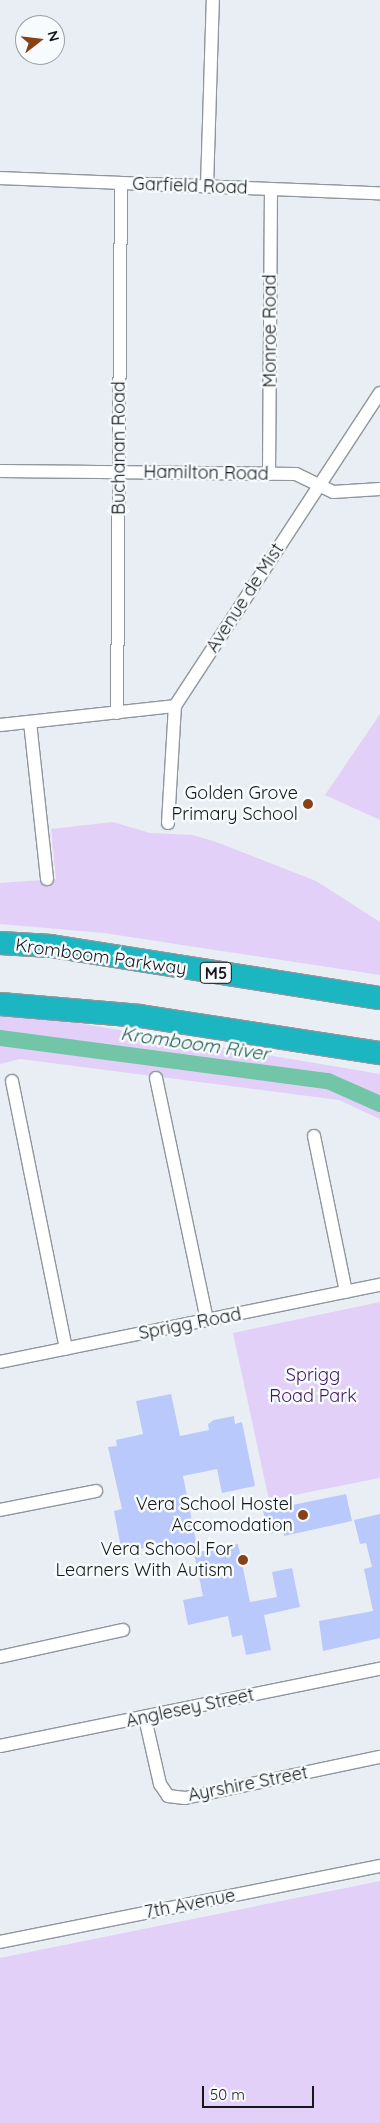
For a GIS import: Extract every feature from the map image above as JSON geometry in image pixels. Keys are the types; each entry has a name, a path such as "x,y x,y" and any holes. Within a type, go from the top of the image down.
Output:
{"highway":[{"name":"Kromboom Parkway","path":"0,943 51,946 380,998"},
{"path":"0,1004 140,1016 380,1053"}],"street":[{"path":"207,186 214,0"},
{"name":"Garfield Road","path":"0,178 380,193"},
{"name":"Buchanan Road","path":"117,714 121,183"},
{"name":"Monroe Road","path":"269,474 271,189"},
{"name":"Avenue de Mist","path":"168,823 175,706 380,393"},
{"name":"Hamilton Road","path":"0,471 296,474 333,492 380,488"},
{"path":"0,725 117,714 175,706"},
{"path":"30,722 47,879"},
{"path":"156,1078 207,1321"},
{"path":"12,1081 66,1349"},
{"path":"314,1136 346,1292"},
{"name":"Sprigg Road","path":"0,1362 380,1285"},
{"path":"0,1510 96,1491"},
{"path":"0,1656 123,1630"},
{"name":"Anglesey Street","path":"0,1746 380,1669"},
{"name":"Ayrshire Street","path":"145,1718 160,1784 168,1796 185,1798 380,1757"},
{"name":"7th Avenue","path":"0,1942 380,1866"}],"green space":[{"path":"380,714 380,820 325,795"},
{"path":"113,822 150,833 193,835 219,843 316,881 380,922 380,975 104,933 0,924 0,883 56,879 51,829"},
{"path":"0,1016 78,1023 380,1074 380,1119 339,1100 20,1059 0,1064"},
{"name":"Sprigg Road Park","path":"380,1302 380,1478 269,1500 233,1333"},
{"path":"380,1881 380,2123 0,2123 0,1958"}],"building":[{"path":"171,1394 180,1436 209,1430 208,1424 214,1420 234,1416 235,1424 242,1422 255,1486 222,1493 217,1469 183,1476 197,1546 173,1551 171,1542 122,1553 114,1511 122,1509 108,1447 117,1446 116,1440 143,1434 136,1401"},
{"path":"346,1494 352,1521 284,1536 283,1531 269,1534 263,1511"},
{"path":"380,1514 380,1638 323,1651 319,1621 373,1611 364,1569 372,1567 366,1543 360,1544 354,1520"},
{"path":"238,1544 250,1602 277,1597 272,1572 292,1568 300,1607 264,1615 271,1650 246,1655 242,1635 232,1637 228,1616 188,1625 183,1600 203,1596 194,1553"}],"waterway":[{"name":"Kromboom River","path":"0,1038 328,1081 380,1104"}],"place":[{"name":"Golden Grove Primary School","path":"308,804"},
{"name":"Vera School Hostel Accomodation","path":"303,1515"},
{"name":"Vera School For Learners With Autism","path":"243,1560"}]}
